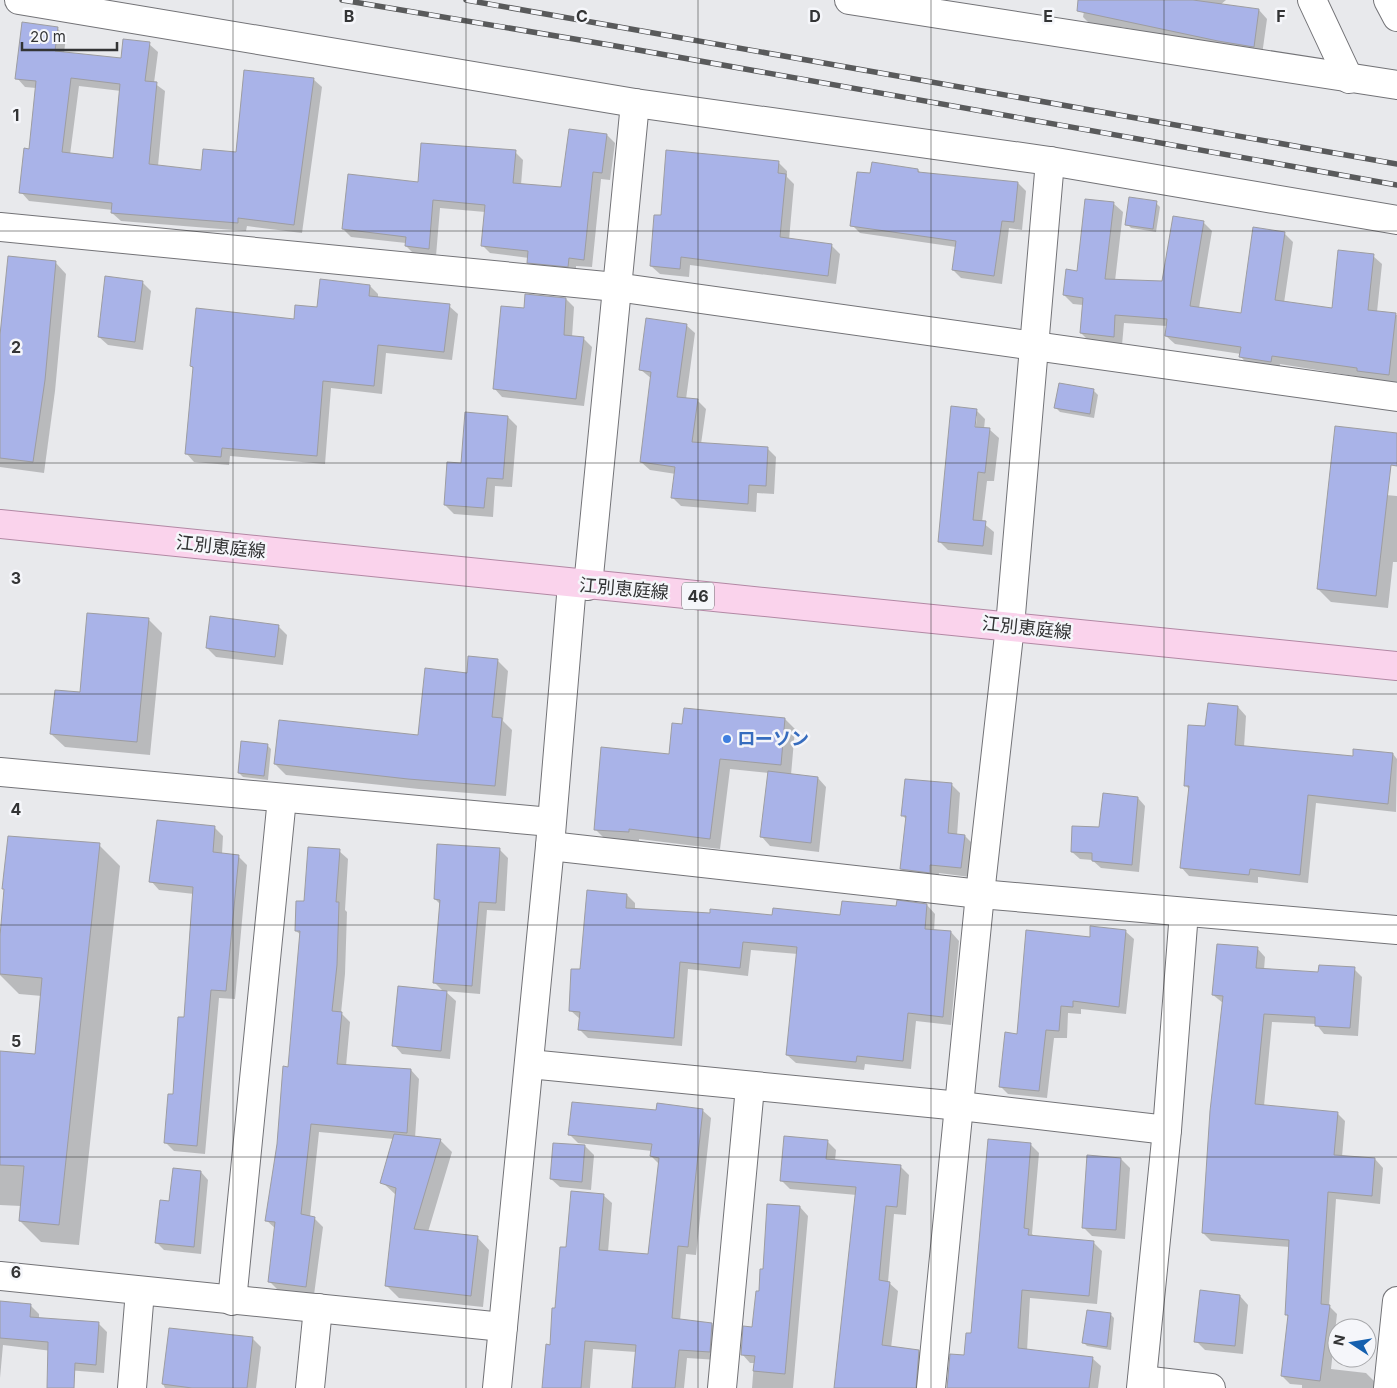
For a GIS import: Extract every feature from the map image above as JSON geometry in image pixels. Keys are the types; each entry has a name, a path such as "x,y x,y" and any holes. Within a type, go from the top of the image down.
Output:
{"main road":[{"name":"江別恵庭線","path":"0,524 580,585 1010,626 1397,666"}],"street":[{"path":"19,0 635,103 1050,161 1397,220"},
{"path":"849,0 976,10 1349,79 1397,85"},
{"path":"1312,0 1349,79"},
{"path":"1388,0 1397,17"},
{"path":"497,1388 551,834 616,287 635,103"},
{"path":"930,1388 980,894 1010,626 1050,161"},
{"path":"0,227 616,287 1397,396"},
{"path":"0,772 282,798 980,894 1397,930"},
{"path":"232,1301 282,798"},
{"path":"1184,912 1167,1130 1141,1384 1211,1388"},
{"path":"529,1064 960,1106 1167,1130"},
{"path":"722,1388 750,1087"},
{"path":"0,1276 503,1327"},
{"path":"132,1388 140,1291"},
{"path":"1388,1388 1397,1301"},
{"path":"310,1388 318,1308"}],"building":[{"path":"1078,0 1193,0 1259,9 1254,47 1077,11"},
{"path":"22,22 58,27 55,51 121,58 123,39 150,42 145,81 157,82 149,164 201,170 203,149 236,152 244,70 314,78 294,225 238,218 238,223 111,213 112,203 19,193 24,148 29,149 36,81 15,79","holes":["71,78 120,84 113,158 62,152"]},
{"path":"569,129 607,134 602,173 593,172 584,260 569,258 568,267 527,263 528,251 481,246 485,205 433,200 429,249 405,246 406,237 342,229 348,174 418,182 421,143 516,150 513,183 561,187"},
{"path":"666,150 779,161 778,173 786,174 780,237 832,244 828,276 681,257 680,269 650,266 654,215 661,215"},
{"path":"872,162 918,169 918,172 1018,182 1014,222 1002,221 994,276 952,270 956,241 850,226 857,172 870,173"},
{"path":"1129,197 1157,201 1153,229 1125,225"},
{"path":"1085,199 1114,202 1105,279 1162,281 1173,216 1204,221 1190,306 1241,313 1253,227 1285,232 1275,300 1332,308 1338,250 1374,254 1368,310 1396,313 1389,375 1357,371 1357,368 1272,356 1271,362 1239,357 1241,347 1165,336 1167,319 1115,315 1114,337 1080,333 1083,298 1063,295 1066,269 1077,271"},
{"path":"8,256 56,261 45,380 33,462 0,458 0,335"},
{"path":"105,276 143,281 135,342 98,337"},
{"path":"320,279 370,285 369,296 450,304 444,352 378,345 374,386 323,381 317,456 222,448 221,457 185,454 193,367 190,366 196,308 294,319 295,305 317,307"},
{"path":"525,294 566,298 564,335 584,337 576,399 493,389 501,306 524,308"},
{"path":"646,318 687,324 677,397 698,399 692,442 768,447 766,486 749,485 748,504 671,498 675,467 640,462 651,372 639,370"},
{"path":"1059,383 1094,389 1090,414 1054,408"},
{"path":"951,406 977,409 975,427 990,428 985,473 978,472 973,520 986,521 983,546 938,542"},
{"path":"465,412 508,416 503,479 487,478 484,508 444,505 447,462 461,463"},
{"path":"1335,426 1397,433 1397,466 1391,465 1376,596 1317,589"},
{"path":"87,613 149,618 137,742 50,734 55,690 80,692"},
{"path":"210,616 279,625 275,657 206,648"},
{"path":"468,656 498,659 492,717 502,718 495,786 408,779 274,764 279,720 418,735 425,668 467,673"},
{"path":"1208,703 1238,706 1235,745 1353,756 1353,749 1393,753 1388,804 1308,795 1300,875 1250,869 1249,875 1180,868 1189,786 1184,786 1188,725 1205,726"},
{"path":"684,708 785,718 781,765 720,759 710,839 629,829 629,832 594,830 601,747 669,754 672,723 682,724"},
{"path":"241,741 268,744 264,776 238,773"},
{"path":"768,771 818,777 811,843 760,837"},
{"path":"905,779 952,783 948,833 965,835 961,868 930,865 930,873 900,869 906,816 901,816"},
{"path":"1103,793 1138,797 1132,865 1092,861 1092,853 1071,852 1072,826 1099,827"},
{"path":"157,820 215,826 213,852 239,855 226,991 211,990 197,1146 164,1143 168,1094 173,1094 178,1017 184,1017 193,887 149,882"},
{"path":"8,836 100,843 59,1225 19,1221 24,1166 0,1165 0,1051 35,1054 42,978 0,974 0,936 4,889 2,889"},
{"path":"437,844 500,848 496,903 479,902 472,986 433,983 440,900 434,899"},
{"path":"308,847 340,849 336,902 339,902 337,965 332,1011 342,1012 337,1064 411,1069 407,1133 311,1124 301,1214 315,1217 306,1287 268,1282 275,1222 265,1221 277,1144 283,1066 288,1067 300,931 295,931 296,901 304,901"},
{"path":"587,890 627,894 626,908 710,913 710,909 772,915 773,908 840,915 842,901 896,906 897,900 927,904 925,929 951,931 943,1017 908,1013 903,1061 857,1056 856,1062 786,1055 797,947 743,942 740,968 680,962 674,1038 578,1030 580,1012 569,1011 571,969 580,969"},
{"path":"1090,926 1126,930 1119,1007 1073,1001 1073,1007 1061,1006 1059,1031 1046,1030 1039,1091 999,1087 1005,1032 1017,1034 1026,930 1090,937"},
{"path":"1217,944 1258,947 1256,968 1318,972 1319,965 1355,967 1350,1028 1315,1026 1315,1017 1264,1014 1255,1104 1338,1112 1334,1155 1375,1158 1372,1196 1328,1192 1321,1304 1330,1305 1320,1381 1281,1376 1288,1315 1285,1315 1289,1240 1202,1233 1210,1111 1223,996 1212,995"},
{"path":"398,986 447,991 441,1051 392,1046"},
{"path":"572,1102 656,1110 657,1103 703,1109 688,1247 678,1246 672,1318 712,1323 710,1352 679,1350 675,1388 632,1388 636,1345 585,1341 581,1388 542,1388 546,1344 550,1345 552,1308 555,1308 560,1247 566,1247 571,1191 604,1194 599,1250 648,1254 659,1158 650,1156 652,1144 568,1135"},
{"path":"394,1134 441,1139 414,1229 478,1236 471,1296 385,1286 396,1188 380,1183"},
{"path":"784,1136 828,1140 826,1159 901,1165 897,1207 886,1206 879,1280 890,1282 882,1345 919,1350 916,1388 834,1388 856,1187 780,1181"},
{"path":"988,1139 1031,1143 1024,1228 1029,1229 1028,1235 1094,1241 1089,1296 1022,1290 1018,1348 1093,1357 1089,1388 947,1388 950,1354 964,1355 966,1333 971,1333"},
{"path":"553,1143 585,1145 582,1182 550,1179"},
{"path":"1087,1155 1121,1158 1116,1230 1082,1228"},
{"path":"173,1168 201,1171 194,1247 155,1243 160,1200 169,1201"},
{"path":"767,1204 800,1206 785,1374 753,1371 755,1356 741,1355 743,1326 752,1327 756,1291 759,1291 760,1269 763,1269"},
{"path":"1200,1290 1240,1295 1235,1346 1194,1342"},
{"path":"0,1301 31,1304 30,1317 99,1322 96,1365 75,1363 74,1388 47,1388 48,1342 0,1338"},
{"path":"1087,1310 1111,1313 1107,1347 1082,1343"},
{"path":"169,1328 253,1337 247,1388 192,1388 162,1384"}],"railway":[{"path":"342,0 610,45 1397,185"},
{"path":"466,0 1397,164"}],"place":[{"name":"ローソン","path":"727,739"}]}
